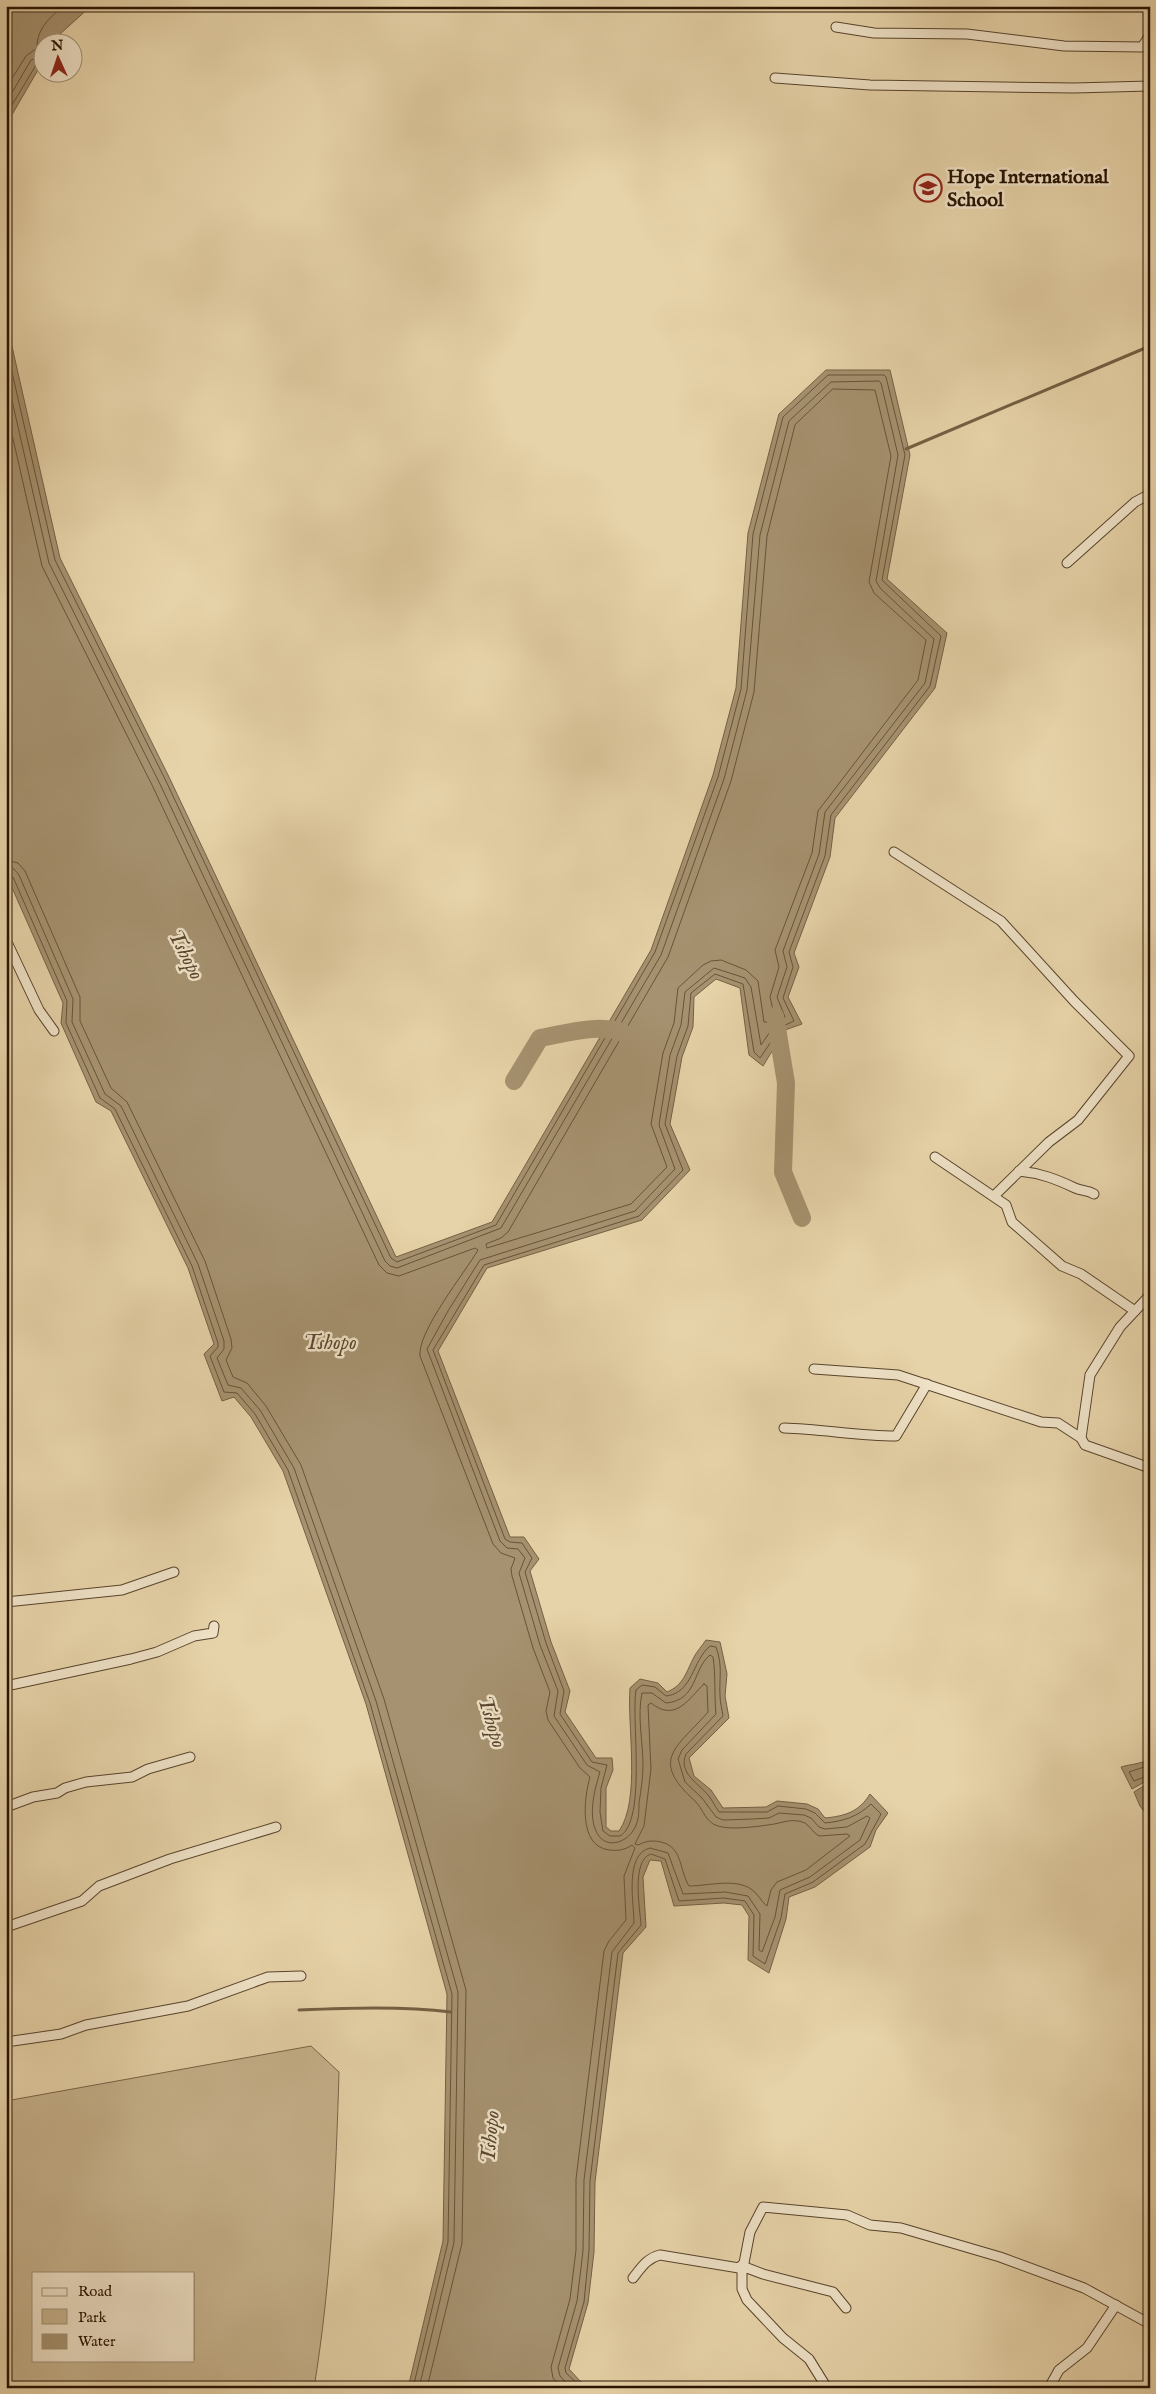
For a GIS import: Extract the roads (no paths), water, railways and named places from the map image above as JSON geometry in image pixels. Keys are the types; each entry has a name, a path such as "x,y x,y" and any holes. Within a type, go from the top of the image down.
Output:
{"street":[{"path":"836,27 874,33 967,34 1064,46 1142,47 1150,36"},
{"path":"775,78 870,86 1074,88 1150,86"},
{"path":"1067,562 1135,502 1150,494"},
{"path":"894,852 1001,921 1074,1001 1129,1056 1114,1072 1078,1120 1049,1142 994,1195"},
{"path":"6,940 39,1010 54,1031"},
{"path":"935,1157 994,1195 1006,1205 1012,1222 1062,1266 1080,1274 1135,1311"},
{"path":"1018,1171 1058,1179 1077,1189 1087,1190 1094,1194"},
{"path":"1080,1438 1090,1375 1113,1336 1150,1295"},
{"path":"814,1369 898,1375 1041,1422 1058,1423 1080,1438 1085,1445 1150,1468"},
{"path":"784,1428 820,1429 871,1436 896,1436 927,1384"},
{"path":"6,1602 122,1590 174,1572"},
{"path":"6,1686 157,1652 194,1636 213,1633 214,1626"},
{"path":"6,1807 33,1797 57,1793 65,1788 86,1782 132,1776 148,1769 190,1758"},
{"path":"6,1927 82,1901 99,1886 170,1859 276,1827"},
{"path":"6,2042 61,2034 86,2025 188,2006 268,1977 300,1976"},
{"path":"827,2388 809,2359 783,2338 747,2300 742,2288 742,2266 750,2232 763,2207 847,2215 870,2225 901,2228 1000,2257 1084,2288 1150,2324"},
{"path":"633,2278 644,2264 655,2256 699,2260 734,2268 742,2266 763,2274 833,2292 846,2308"},
{"path":"1049,2388 1059,2370 1087,2348 1116,2305"}],"water":[{"path":"6,6 91,6 62,32 32,32 32,80 6,125"},
{"name":"Tshopo","path":"6,320 60,558 169,777 396,1257 492,1222 651,950 713,775 736,688 748,533 779,414 826,370 890,370 910,455 887,579 947,633 935,688 835,818 830,857 794,953 799,967 788,997 802,1024 785,1030 763,1066 749,1055 740,988 716,979 694,997 693,1027 682,1057 670,1124 690,1170 642,1220 487,1268 438,1351 510,1537 524,1537 539,1559 530,1571 551,1642 570,1691 565,1712 596,1758 612,1758 613,1770 606,1788 606,1827 611,1831 619,1831 626,1818 630,1801 632,1762 630,1688 640,1679 658,1683 667,1692 673,1689 684,1678 695,1655 706,1640 720,1642 727,1674 725,1696 729,1718 689,1758 694,1776 711,1790 723,1808 766,1807 777,1801 807,1804 818,1809 825,1818 851,1812 861,1805 870,1794 888,1813 876,1830 870,1847 815,1887 789,1897 786,1919 769,1973 748,1960 749,1916 742,1905 724,1903 674,1906 661,1861 650,1860 643,1877 646,1927 623,1953 595,2182 594,2252 588,2303 569,2369 580,2381 592,2388 408,2388 443,2241 447,1994 366,1704 283,1471 251,1417 234,1397 222,1401 204,1354 214,1344 188,1268 111,1111 96,1102 61,1023 63,1003 6,874"},
{"path":"1150,1759 1150,1779 1132,1789 1121,1767"},
{"path":"1150,1782 1149,1818 1140,1806 1134,1792"}],"waterway":[{"path":"906,449 1150,346"},
{"path":"775,1016 786,1083 783,1172 802,1218"},
{"path":"514,1081 540,1038 595,1029 606,1029 625,1034"},
{"path":"299,2010 395,2008 451,2012"}],"place":[{"name":"Hope International School","path":"928,188"}]}
